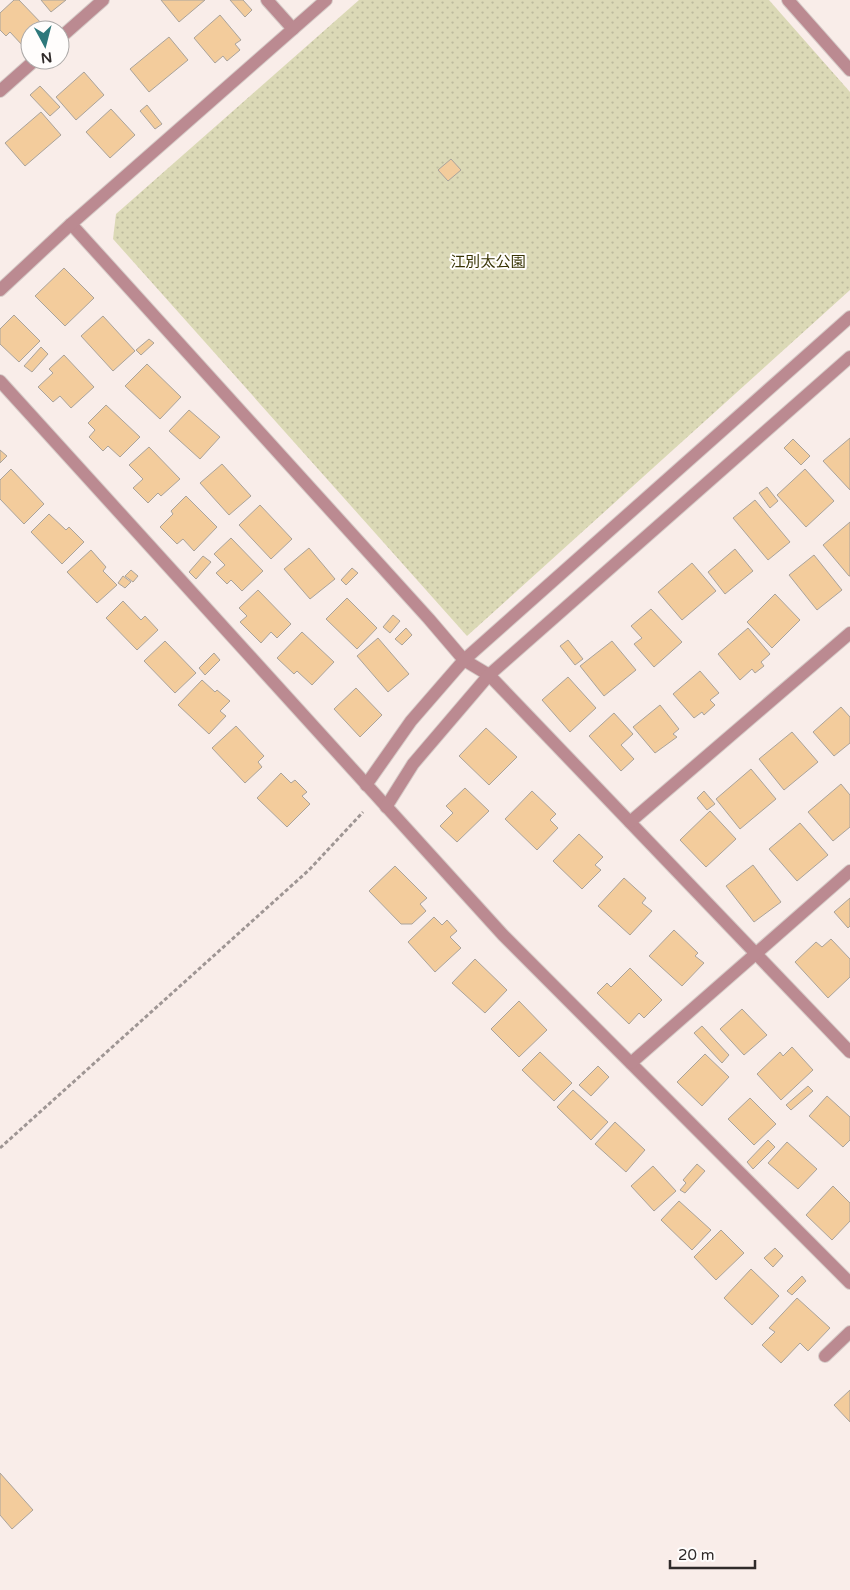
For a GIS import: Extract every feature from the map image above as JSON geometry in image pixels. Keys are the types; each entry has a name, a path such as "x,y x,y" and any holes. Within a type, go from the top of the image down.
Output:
{"street":[{"path":"70,29 104,0"},
{"path":"267,0 293,29"},
{"path":"0,290 326,0"},
{"path":"788,0 850,70"},
{"path":"0,91 24,70"},
{"path":"72,224 464,660 489,675 850,1052"},
{"path":"366,785 411,721 464,660 850,317"},
{"path":"382,802 489,675 850,357"},
{"path":"0,381 503,935 850,1283"},
{"path":"630,822 850,633"},
{"path":"630,1063 850,870"},
{"path":"825,1356 850,1332"}],"path":[{"path":"0,1148 382,802"}],"green space":[{"name":"江別太公園","path":"359,0 769,0 850,92 850,290 467,636 113,239 116,214"}],"building":[{"path":"14,0 19,0 38,20 20,20 20,43 10,32 6,36 0,30 0,13"},
{"path":"41,0 66,0 51,12"},
{"path":"161,0 205,0 179,22"},
{"path":"230,0 243,0 252,10 245,17"},
{"path":"220,15 241,40 235,44 240,50 227,61 223,56 215,63 194,38"},
{"path":"169,37 188,60 149,92 130,69"},
{"path":"84,72 104,95 76,120 56,97"},
{"path":"40,86 60,107 50,116 30,95"},
{"path":"147,105 162,124 155,129 140,111"},
{"path":"111,109 135,135 110,158 86,132"},
{"path":"41,112 61,135 25,166 5,143"},
{"path":"451,159 461,170 448,181 438,170"},
{"path":"64,268 94,298 65,326 35,296"},
{"path":"14,315 40,341 19,362 0,344 0,329"},
{"path":"103,316 135,351 113,371 81,336"},
{"path":"149,339 154,343 141,355 136,350"},
{"path":"41,347 48,354 32,372 24,366"},
{"path":"64,355 94,387 71,408 60,396 53,402 38,387 53,373 49,369"},
{"path":"147,364 181,397 160,419 125,386"},
{"path":"106,405 140,437 120,457 108,446 103,451 89,437 95,430 88,423"},
{"path":"189,410 220,437 200,459 169,431"},
{"path":"850,438 850,490 823,461"},
{"path":"793,439 810,456 801,465 784,448"},
{"path":"149,447 180,479 161,496 158,493 148,503 133,488 143,479 129,465"},
{"path":"0,450 7,456 0,463"},
{"path":"222,464 251,496 229,515 200,483"},
{"path":"11,469 44,504 24,524 0,499 0,480"},
{"path":"805,469 834,501 806,527 777,495"},
{"path":"767,487 778,501 770,508 759,493"},
{"path":"186,496 217,527 194,551 183,539 177,544 160,527 173,514 171,511"},
{"path":"755,500 790,542 768,560 733,518"},
{"path":"260,505 292,539 271,559 239,525"},
{"path":"49,514 66,530 69,527 84,542 62,564 31,532"},
{"path":"850,522 850,576 849,576 823,545"},
{"path":"231,538 263,571 242,591 231,580 227,584 216,573 225,565 214,554"},
{"path":"309,548 335,579 310,599 284,569"},
{"path":"735,549 753,571 725,594 708,572"},
{"path":"91,550 106,567 103,571 117,585 97,603 67,572"},
{"path":"814,555 842,590 817,610 789,575"},
{"path":"203,556 211,562 196,579 189,572"},
{"path":"692,563 716,591 682,620 658,592"},
{"path":"352,568 358,573 346,585 341,580"},
{"path":"131,570 138,576 133,582 125,576"},
{"path":"123,576 131,582 125,588 118,583"},
{"path":"258,590 291,624 277,638 271,632 261,643 240,622 247,616 239,608"},
{"path":"775,594 800,620 772,648 747,622"},
{"path":"347,598 377,628 357,649 326,619"},
{"path":"123,601 141,620 145,616 158,630 137,650 106,618"},
{"path":"651,609 682,642 654,667 634,644 642,638 631,626"},
{"path":"393,615 400,621 390,633 383,627"},
{"path":"406,628 412,635 402,645 395,639"},
{"path":"748,628 770,654 761,662 764,666 755,673 752,669 740,680 718,654"},
{"path":"302,632 334,662 312,685 297,671 294,674 277,658"},
{"path":"378,638 409,674 388,692 357,656"},
{"path":"568,640 583,659 575,665 560,646"},
{"path":"165,641 196,673 175,693 144,661"},
{"path":"612,641 636,670 604,696 580,666"},
{"path":"214,653 220,660 205,675 199,668"},
{"path":"700,671 719,693 710,700 715,705 704,715 702,712 694,718 673,694"},
{"path":"568,677 596,708 570,732 542,700"},
{"path":"202,680 215,692 217,690 230,701 220,711 226,716 209,734 178,705"},
{"path":"356,688 382,715 360,737 334,709"},
{"path":"660,705 679,729 673,734 677,737 655,753 633,727"},
{"path":"841,707 850,717 850,743 834,756 813,732"},
{"path":"614,713 633,734 621,745 634,759 621,771 589,736"},
{"path":"236,726 264,756 258,762 262,767 245,783 212,748"},
{"path":"486,728 517,757 489,785 459,756"},
{"path":"792,732 818,762 784,790 759,759"},
{"path":"751,769 776,799 740,829 716,799"},
{"path":"281,773 291,783 295,780 307,792 302,796 310,804 287,827 257,798"},
{"path":"841,784 850,795 850,827 833,841 808,812"},
{"path":"465,788 489,811 457,842 440,826 453,813 446,806"},
{"path":"532,791 556,814 550,820 558,828 537,850 505,819"},
{"path":"704,791 715,804 707,810 697,798"},
{"path":"710,811 736,839 706,867 680,840"},
{"path":"800,823 828,855 797,881 769,849"},
{"path":"579,834 603,857 595,865 601,870 582,889 553,861"},
{"path":"753,865 781,902 754,922 726,886"},
{"path":"395,866 427,898 420,904 426,911 412,924 401,924 369,891"},
{"path":"624,878 646,898 642,903 652,911 630,935 598,906"},
{"path":"850,898 850,926 848,928 834,912"},
{"path":"434,917 442,925 447,920 457,931 450,937 461,948 435,972 408,942"},
{"path":"674,930 698,953 695,956 704,963 682,986 649,956"},
{"path":"831,939 850,959 850,977 828,998 795,962 816,942 822,947"},
{"path":"475,959 507,990 485,1013 452,983"},
{"path":"630,968 662,1000 644,1018 639,1013 629,1024 597,993 607,983 611,987"},
{"path":"519,1001 547,1030 519,1057 491,1029"},
{"path":"742,1009 767,1035 744,1055 720,1029"},
{"path":"702,1026 729,1055 722,1063 694,1033"},
{"path":"792,1047 813,1070 781,1100 757,1074 780,1052 783,1056"},
{"path":"540,1052 572,1083 554,1101 522,1070"},
{"path":"705,1054 729,1077 702,1106 677,1082"},
{"path":"598,1066 609,1077 591,1096 579,1085"},
{"path":"808,1086 813,1091 791,1110 786,1105"},
{"path":"573,1090 608,1122 591,1140 557,1107"},
{"path":"827,1096 850,1117 850,1140 843,1147 809,1116"},
{"path":"750,1098 776,1124 754,1145 728,1119"},
{"path":"615,1122 645,1150 626,1172 595,1144"},
{"path":"768,1140 775,1147 753,1169 747,1162"},
{"path":"787,1142 817,1169 798,1189 768,1163"},
{"path":"697,1164 705,1171 685,1193 680,1190 686,1183 683,1180"},
{"path":"653,1166 676,1191 654,1211 631,1186"},
{"path":"833,1186 850,1203 850,1221 832,1240 806,1215"},
{"path":"679,1201 711,1230 692,1250 661,1220"},
{"path":"721,1230 744,1253 716,1280 694,1257"},
{"path":"775,1248 783,1256 773,1267 764,1258"},
{"path":"751,1269 779,1296 752,1325 724,1298"},
{"path":"802,1276 806,1281 792,1295 787,1291"},
{"path":"797,1298 830,1328 808,1351 800,1343 781,1363 762,1345 775,1332 769,1328"},
{"path":"850,1390 850,1422 834,1405"},
{"path":"0,1473 33,1510 12,1529 0,1515"}]}
